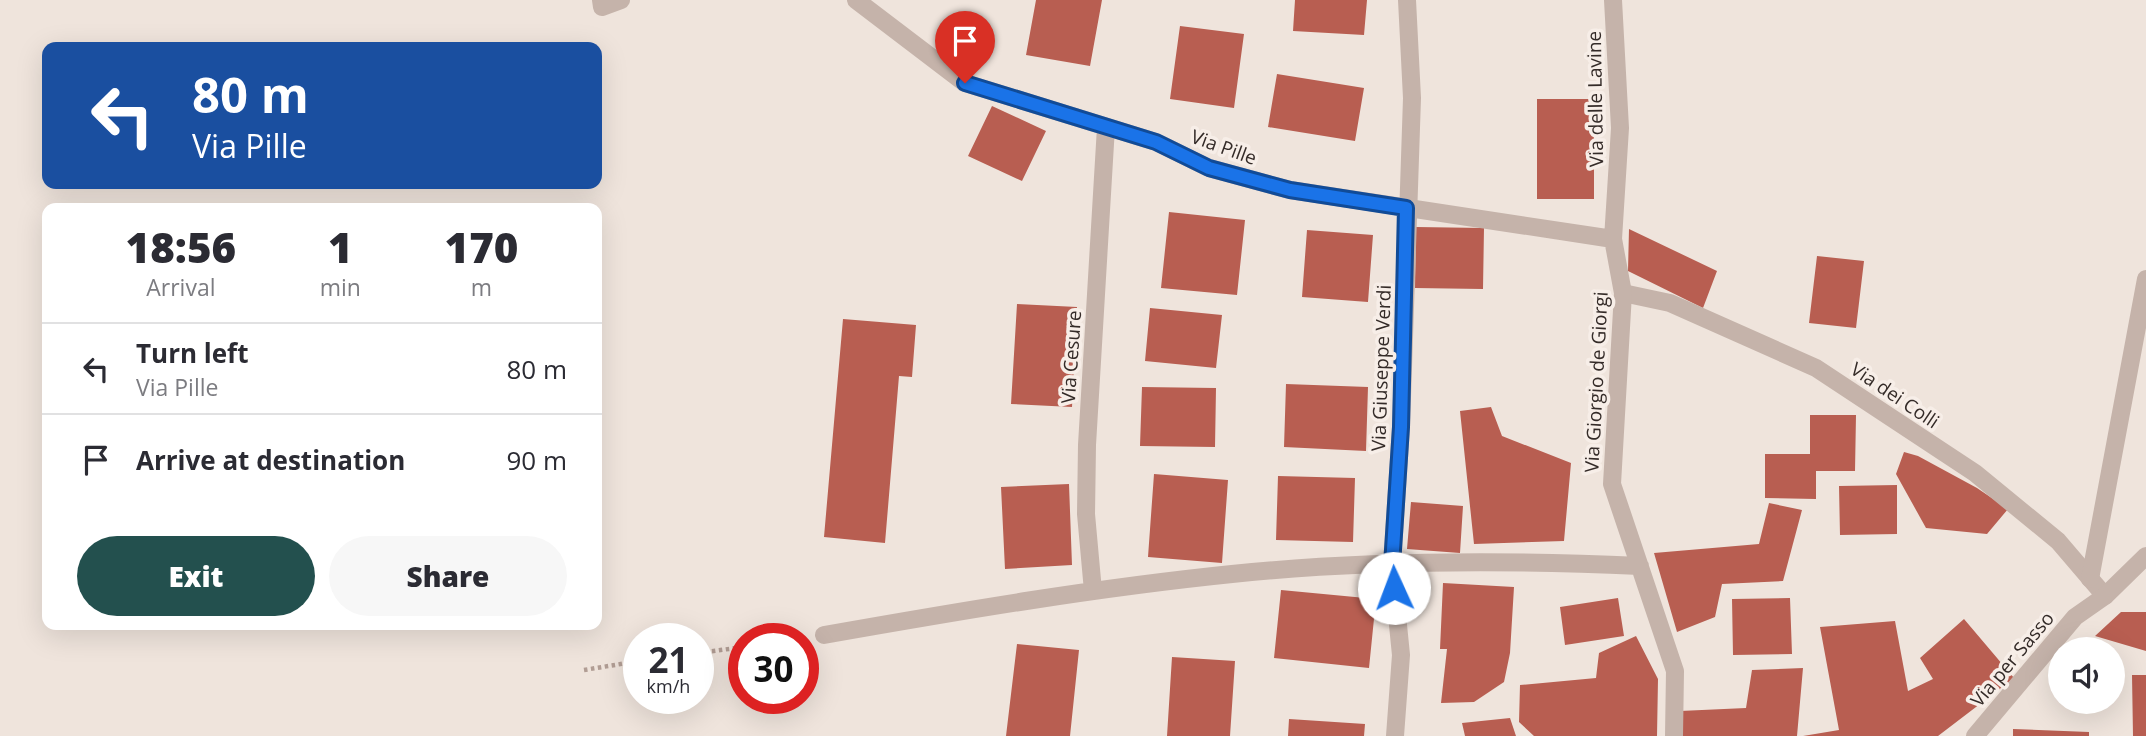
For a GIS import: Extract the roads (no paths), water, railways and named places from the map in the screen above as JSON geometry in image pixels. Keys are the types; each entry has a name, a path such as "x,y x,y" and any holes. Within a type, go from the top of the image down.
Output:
{"street":[{"path":"601,0 602,7 621,0"},
{"name":"Via Pille","path":"856,0 965,83 1156,142 1209,168 1290,190 1613,239"},
{"name":"Via Giuseppe Verdi","path":"1395,736 1401,655 1392,565 1401,427 1406,208 1412,98 1408,0"},
{"name":"Via delle Lavine","path":"1613,0 1620,128 1613,239"},
{"name":"Via Cesure","path":"1093,591 1086,514 1087,445 1106,127"},
{"name":"Via Giorgio de Giorgi","path":"1613,239 1623,293 1612,484 1675,671 1674,736"},
{"path":"2090,579 2146,279"},
{"name":"Via dei Colli","path":"1623,293 1670,303 1816,368 1975,473 2058,541 2105,596"},
{"name":"Via per Sasso","path":"1975,736 2075,617 2105,596 2146,556"},
{"path":"824,635 1023,599 1234,573 1336,566 1510,562 1640,566"}]}
